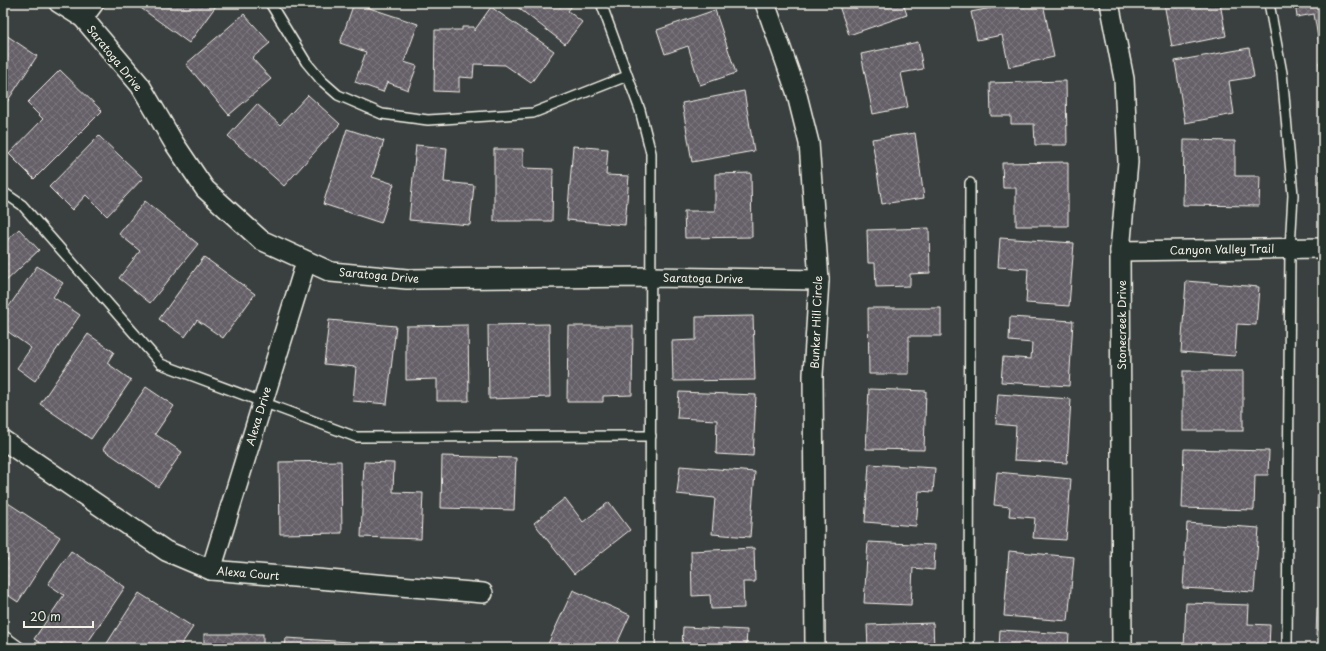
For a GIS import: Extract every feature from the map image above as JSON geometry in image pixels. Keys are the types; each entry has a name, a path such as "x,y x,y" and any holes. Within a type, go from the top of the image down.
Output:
{"street":[{"name":"Saratoga Drive","path":"59,3 83,18 140,85 174,143 205,189 261,240 306,262 331,272 407,279 652,277 819,280"},
{"path":"83,18 94,3"},
{"name":"Bunker Hill Circle","path":"765,3 796,91 809,143 819,280 813,375 815,648"},
{"name":"Stonecreek Drive","path":"1109,3 1124,79 1128,154 1120,251 1122,648"},
{"name":"Canyon Valley Trail","path":"1120,251 1323,248"},
{"name":"Alexa Drive","path":"211,570 306,262"},
{"name":"Alexa Court","path":"3,440 166,551 211,570 483,593"}],"lane":[{"path":"270,3 306,62 321,80 338,96 382,114 428,120 533,114 627,76"},
{"path":"602,3 640,110 652,153 650,648"},
{"path":"1269,3 1283,81 1293,195 1290,248 1287,648"},
{"path":"969,648 970,183"},
{"path":"3,192 22,205 162,364 356,437 651,436"},
{"path":"4,639 21,648"}],"building":[{"path":"140,3 218,3 189,43 138,6"},
{"path":"354,3 418,24 404,62 417,66 408,90 387,82 383,92 355,82 366,52 340,43"},
{"path":"512,3 574,3 568,11 582,22 565,44"},
{"path":"672,3 693,3 674,10"},
{"path":"838,3 903,3 907,15 849,35"},
{"path":"1016,3 1043,3 1054,57 1009,67 1002,35 977,40 971,12"},
{"path":"1164,3 1220,3 1226,36 1172,47"},
{"path":"1295,3 1323,3 1323,44 1319,44 1314,14 1297,17"},
{"path":"491,7 554,51 531,83 505,65 474,64 473,78 459,77 459,92 434,91 435,30 462,30 462,27 474,27 474,31"},
{"path":"715,10 736,73 700,85 688,46 665,54 657,30"},
{"path":"244,14 270,43 252,58 271,79 229,115 186,64"},
{"path":"3,33 37,56 3,108"},
{"path":"918,42 923,69 901,73 908,107 873,114 861,54"},
{"path":"1249,48 1254,77 1229,81 1234,114 1185,123 1175,61"},
{"path":"1319,62 1323,62 1323,88 1321,88"},
{"path":"60,70 102,111 34,179 9,154 43,119 27,103"},
{"path":"1066,81 1067,145 1035,145 1034,124 1011,124 1011,116 991,116 990,83"},
{"path":"744,91 754,151 692,162 682,103"},
{"path":"308,95 340,124 284,186 228,136 257,104 280,125"},
{"path":"347,129 384,141 372,177 394,184 381,223 323,204"},
{"path":"915,133 924,198 882,204 872,139"},
{"path":"99,136 143,178 107,216 86,195 72,210 49,187"},
{"path":"1184,140 1235,141 1235,176 1260,176 1259,206 1183,205"},
{"path":"416,145 447,148 444,182 474,185 470,225 409,220"},
{"path":"573,146 608,149 606,175 629,176 625,225 567,220"},
{"path":"494,149 523,149 523,168 553,169 552,221 494,221"},
{"path":"1068,162 1068,226 1016,226 1016,188 1003,188 1002,163"},
{"path":"751,173 752,237 685,238 684,211 715,211 715,174"},
{"path":"1320,175 1323,175 1323,203 1321,203"},
{"path":"145,201 198,244 150,303 119,278 140,251 119,234"},
{"path":"929,228 930,273 910,274 910,286 876,287 875,263 868,263 867,230"},
{"path":"19,229 39,250 3,284 3,244"},
{"path":"1000,238 1074,243 1069,306 1026,303 1028,269 998,267"},
{"path":"204,257 255,294 223,338 197,320 185,337 159,319"},
{"path":"37,266 63,283 53,297 80,315 35,381 17,368 31,348 3,328 3,315"},
{"path":"1186,281 1259,287 1256,325 1237,324 1235,356 1181,352"},
{"path":"1321,285 1323,285 1323,313 1319,313"},
{"path":"868,308 941,308 941,336 909,336 909,374 869,374"},
{"path":"753,316 755,380 673,381 672,341 696,340 696,317"},
{"path":"1010,317 1073,321 1069,386 1001,382 1003,357 1031,359 1032,343 1009,341"},
{"path":"329,320 396,326 387,404 353,401 356,367 324,364"},
{"path":"549,324 550,397 489,399 488,325"},
{"path":"468,325 469,401 437,401 437,379 406,380 406,326"},
{"path":"568,326 633,326 632,395 603,396 603,402 567,402"},
{"path":"88,334 114,352 107,363 131,380 91,439 40,404"},
{"path":"1183,371 1243,371 1243,431 1183,431"},
{"path":"1321,371 1323,371 1323,398 1321,398"},
{"path":"146,387 174,406 155,434 182,452 158,487 103,449"},
{"path":"869,389 926,391 924,450 866,449"},
{"path":"679,392 756,395 753,456 716,454 717,420 677,418"},
{"path":"998,394 1071,399 1067,463 1014,460 1016,426 996,424"},
{"path":"1184,449 1269,451 1268,475 1255,475 1254,510 1182,508"},
{"path":"442,456 516,458 514,510 441,508"},
{"path":"341,461 342,533 280,534 279,462"},
{"path":"364,462 394,463 393,492 423,493 421,539 361,537"},
{"path":"869,464 935,468 933,492 919,491 916,526 865,522"},
{"path":"680,466 755,472 750,537 712,534 715,498 677,494"},
{"path":"997,472 1071,479 1066,540 1033,538 1035,518 1009,516 1010,507 994,505"},
{"path":"1319,484 1323,484 1323,510 1317,509"},
{"path":"565,498 583,522 609,502 630,530 574,574 534,523"},
{"path":"8,503 60,537 18,602 3,592 3,566 8,559 3,556 3,511"},
{"path":"1187,523 1259,528 1254,592 1183,588"},
{"path":"1320,530 1323,530 1323,558 1320,558"},
{"path":"868,542 935,545 934,570 913,568 911,605 864,603"},
{"path":"754,548 755,582 743,582 744,608 711,609 710,595 692,596 691,551"},
{"path":"71,551 125,587 84,648 68,648 61,643 58,648 48,648 34,639 64,595 48,584"},
{"path":"1009,551 1074,557 1068,621 1004,616"},
{"path":"573,590 630,615 615,648 551,648 547,646"},
{"path":"139,593 193,627 179,648 104,648"},
{"path":"1186,603 1249,605 1248,624 1270,625 1269,648 1184,648"},
{"path":"1317,608 1323,608 1323,636 1316,636"},
{"path":"933,623 934,648 868,648 867,625"},
{"path":"683,627 747,630 746,648 682,648"},
{"path":"1000,630 1069,634 1068,648 999,648"},
{"path":"204,634 263,634 263,648 204,648"},
{"path":"286,638 350,642 349,648 285,648"},
{"path":"372,642 434,644 433,648 372,648"}]}
